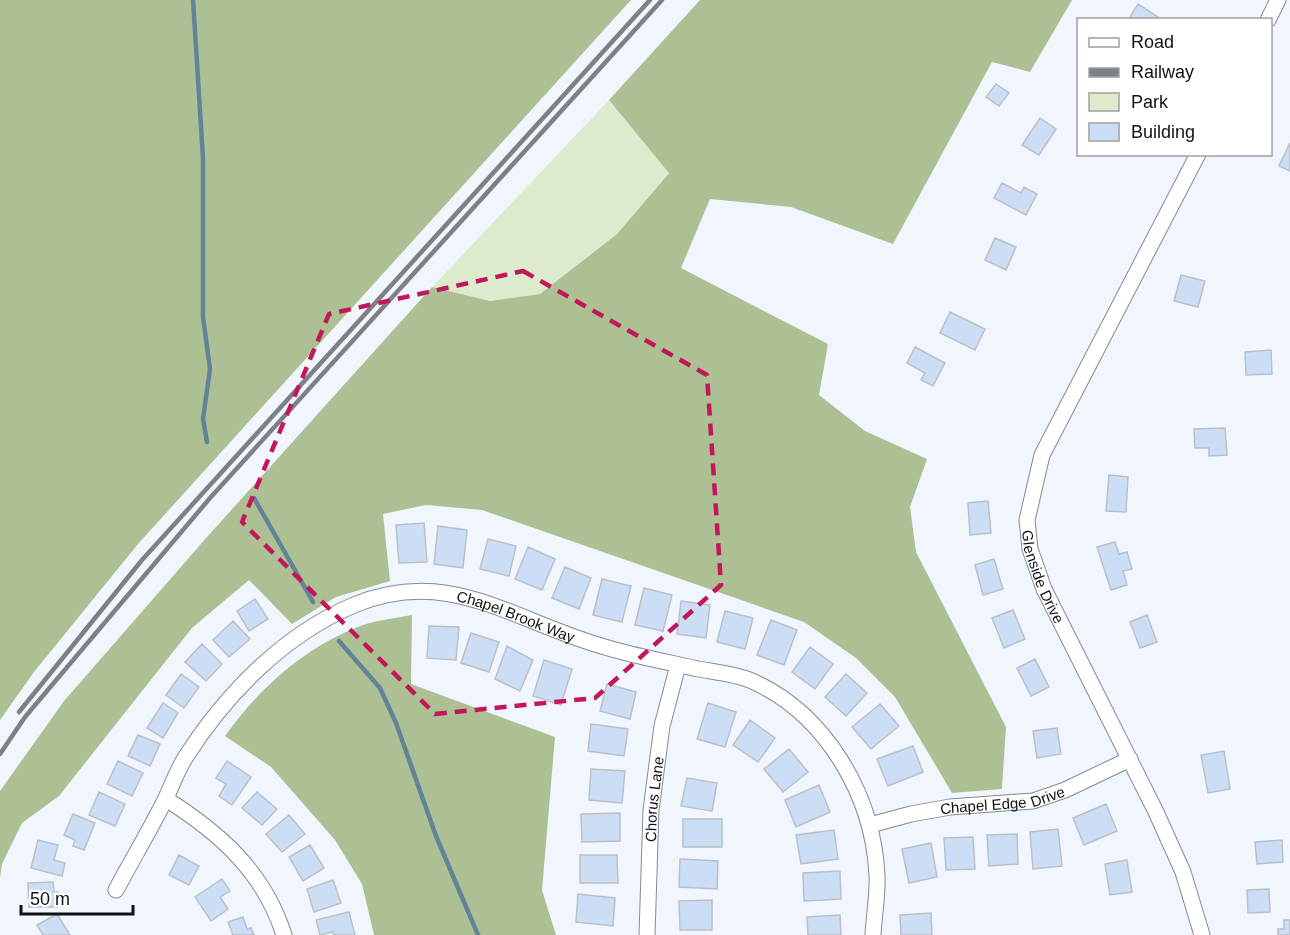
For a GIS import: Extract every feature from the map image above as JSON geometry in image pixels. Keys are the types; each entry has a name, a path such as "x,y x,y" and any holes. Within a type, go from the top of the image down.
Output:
{"street":[{"path":"1269,18 1278,0"},
{"name":"Glenside Drive","path":"1197,156 1042,455 1027,520 1030,549 1044,589 1156,812 1183,872 1202,935"},
{"name":"Chapel Brook Way","path":"116,890 166,799 183,761 218,710 263,664 308,630 353,606 380,597 412,592 446,592 477,599 579,639 622,653 750,680 780,696 832,745 854,782 870,825 877,875 873,935"},
{"name":"Chorus Lane","path":"647,935 651,810 662,726 678,665"},
{"name":"Chapel Edge Drive","path":"870,825 950,807 1033,801 1065,790 1130,759"},
{"path":"166,799 222,838 243,860 260,884 280,922 284,935"}],"highlighted area":[{"path":"523,271 707,375 721,585 595,698 435,714 242,522 329,314"}],"green space":[{"path":"0,0 631,0 138,544 34,672 0,720"},
{"path":"700,0 1072,0 1030,72 992,62 893,244 791,207 710,199 681,268 828,344 819,395 865,431 927,459 910,507 916,552 1006,727 1002,789 952,793 895,697 856,658 804,622 482,510 426,505 383,514 390,581 336,597 292,624 249,580 192,628 59,796 22,823 2,864 0,878 0,791 64,701 207,537 432,287 490,301 540,294 617,234 669,173 609,100"},
{"path":"609,100 669,172 617,234 540,294 490,301 432,287"},
{"path":"412,615 411,684 555,737 542,890 556,935 374,935 362,884 335,840 271,767 225,736 268,685 322,644 363,625"}],"building":[{"path":"1138,4 1158,17 1157,18 1129,18"},
{"path":"996,84 1009,93 999,106 986,97"},
{"path":"1040,118 1056,129 1039,155 1022,145"},
{"path":"1290,143 1290,171 1279,166"},
{"path":"1002,183 1021,193 1024,187 1037,194 1026,215 994,198"},
{"path":"995,238 1016,247 1006,270 985,260"},
{"path":"1181,275 1205,281 1198,307 1174,301"},
{"path":"950,312 985,329 975,350 940,333"},
{"path":"915,347 945,363 933,386 921,380 925,373 907,363"},
{"path":"1271,350 1272,374 1246,375 1245,352"},
{"path":"1225,428 1227,455 1209,456 1209,448 1195,448 1194,429"},
{"path":"1109,475 1128,477 1126,512 1106,511"},
{"path":"988,501 991,533 970,535 968,503"},
{"path":"424,523 427,562 399,563 396,525"},
{"path":"438,526 467,530 463,568 434,564"},
{"path":"488,539 516,546 509,576 480,569"},
{"path":"1115,542 1119,554 1127,552 1132,569 1123,571 1127,585 1111,590 1097,547"},
{"path":"528,547 555,559 542,590 515,579"},
{"path":"994,559 1003,589 983,595 975,565"},
{"path":"565,567 591,578 579,609 552,598"},
{"path":"602,579 631,586 622,622 593,615"},
{"path":"644,588 672,595 663,631 635,625"},
{"path":"255,599 268,619 249,631 237,611"},
{"path":"681,601 710,605 706,638 677,634"},
{"path":"1013,610 1025,639 1004,648 992,618"},
{"path":"725,611 753,618 745,649 717,642"},
{"path":"1147,615 1157,642 1140,648 1130,622"},
{"path":"771,620 797,630 784,665 757,655"},
{"path":"233,621 250,639 229,657 213,640"},
{"path":"429,626 459,627 456,660 427,658"},
{"path":"471,633 499,642 489,672 461,663"},
{"path":"202,644 222,664 206,681 185,662"},
{"path":"507,646 533,660 520,691 495,679"},
{"path":"810,647 833,664 815,689 792,672"},
{"path":"1035,659 1049,687 1031,696 1017,668"},
{"path":"544,660 572,669 561,705 533,696"},
{"path":"181,674 199,687 184,708 166,695"},
{"path":"846,674 867,693 846,716 825,697"},
{"path":"607,684 636,692 630,719 600,711"},
{"path":"163,703 178,713 163,738 147,728"},
{"path":"708,703 736,712 725,747 697,739"},
{"path":"880,704 899,726 871,749 852,727"},
{"path":"750,720 775,738 758,762 733,745"},
{"path":"591,724 628,729 624,756 588,751"},
{"path":"1057,728 1061,754 1037,758 1033,731"},
{"path":"138,735 160,744 150,766 128,756"},
{"path":"913,746 923,772 888,786 877,759"},
{"path":"789,749 808,772 783,792 764,769"},
{"path":"1224,751 1230,789 1208,793 1201,755"},
{"path":"118,761 143,773 132,796 107,784"},
{"path":"227,761 251,777 232,805 219,796 226,784 216,778"},
{"path":"591,769 625,771 622,803 589,800"},
{"path":"687,778 717,783 712,811 681,806"},
{"path":"819,785 830,812 796,827 785,800"},
{"path":"99,792 125,804 115,826 89,815"},
{"path":"257,792 277,809 262,825 242,808"},
{"path":"1106,804 1117,831 1084,845 1073,818"},
{"path":"620,813 620,841 582,842 581,814"},
{"path":"73,814 95,823 84,850 73,846 75,840 64,835"},
{"path":"289,815 305,834 282,852 266,834"},
{"path":"683,819 722,819 722,847 683,847"},
{"path":"1058,829 1062,866 1033,869 1030,832"},
{"path":"834,830 838,859 801,864 796,835"},
{"path":"1017,834 1018,864 989,866 987,835"},
{"path":"973,837 975,869 946,870 944,838"},
{"path":"38,840 58,845 54,860 65,863 62,876 31,868"},
{"path":"1282,840 1283,862 1257,864 1255,842"},
{"path":"931,843 937,877 909,883 902,849"},
{"path":"310,845 324,868 303,881 289,857"},
{"path":"179,855 199,866 189,885 169,875"},
{"path":"580,855 617,855 618,883 580,883"},
{"path":"680,859 718,861 717,889 679,887"},
{"path":"1127,860 1132,892 1110,895 1105,864"},
{"path":"840,871 841,899 804,901 803,873"},
{"path":"222,879 230,891 220,897 228,909 211,921 195,897"},
{"path":"333,880 341,903 314,912 307,889"},
{"path":"53,882 54,892 58,892 58,907 29,907 28,883"},
{"path":"1269,889 1270,912 1248,913 1247,890"},
{"path":"578,894 615,898 613,926 576,922"},
{"path":"712,900 712,930 680,930 679,901"},
{"path":"349,912 355,935 334,935 333,932 320,935 316,920"},
{"path":"931,913 932,935 901,935 900,915"},
{"path":"57,914 70,935 43,935 37,925"},
{"path":"840,915 841,935 808,935 807,917"},
{"path":"243,917 247,929 251,928 254,935 233,935 228,922"},
{"path":"1284,920 1290,920 1290,935 1278,935 1278,929 1284,929"}],"waterway":[{"path":"193,0 203,158 203,317 210,369 203,419 207,442"},
{"path":"254,498 313,602"},
{"path":"339,641 380,688 396,723 436,836 478,935"}],"railway":[{"path":"19,712 142,560 650,0"},
{"path":"0,754 25,717 210,498 662,0"}]}
